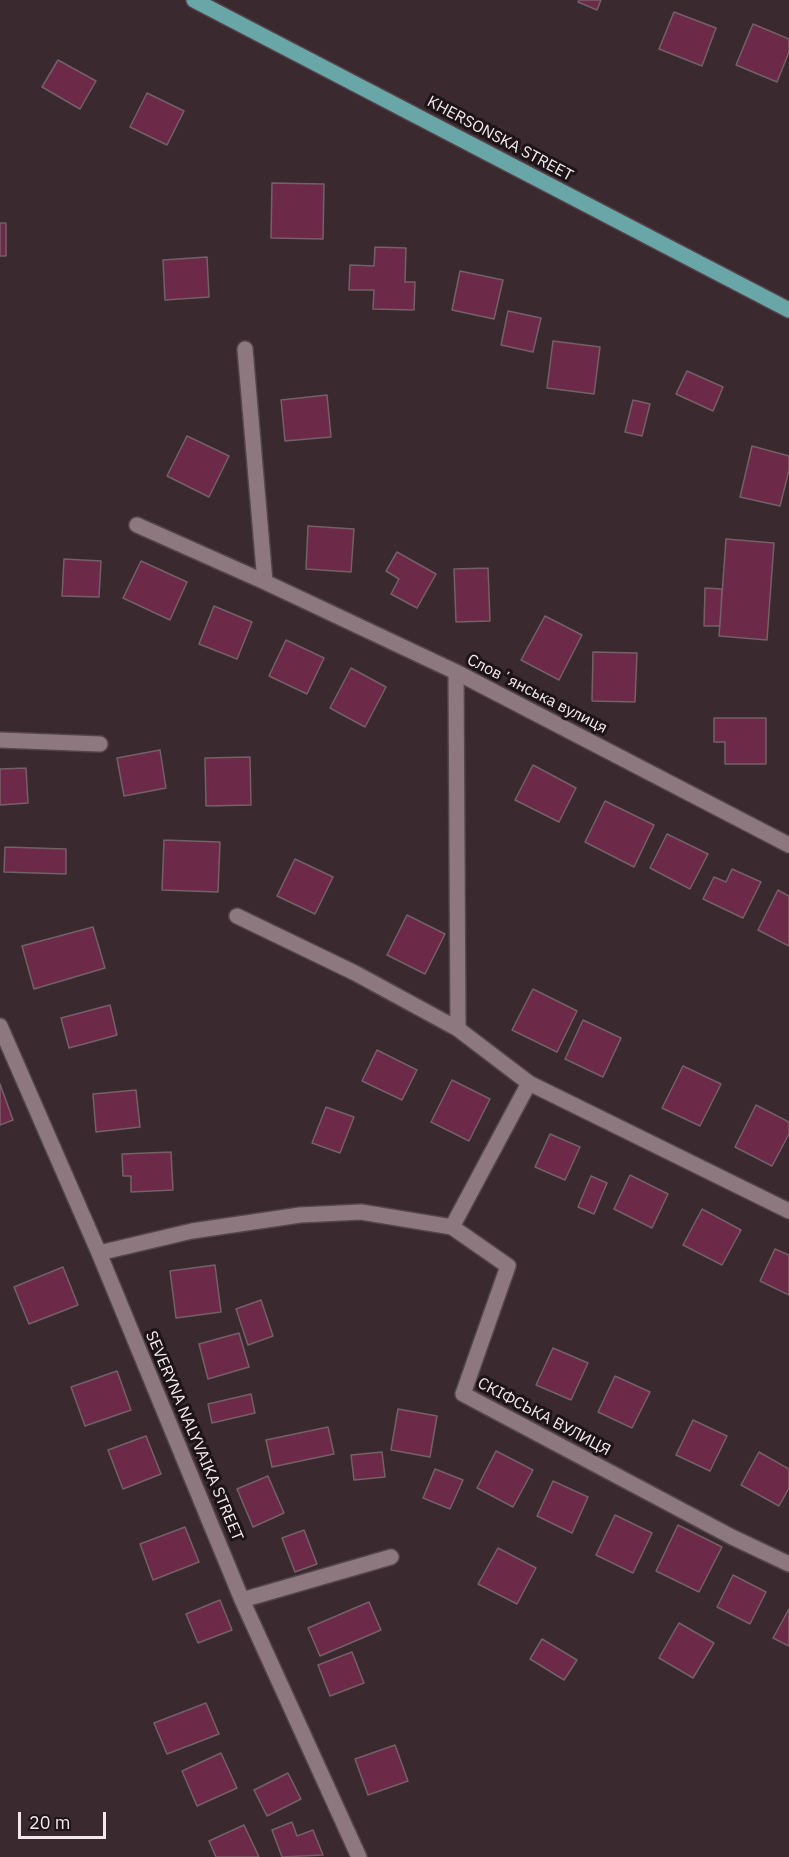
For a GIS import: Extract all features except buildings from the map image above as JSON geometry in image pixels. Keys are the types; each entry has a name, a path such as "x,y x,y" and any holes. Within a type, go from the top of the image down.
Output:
{"main road":[{"name":"KHERSONSKA STREET","path":"194,0 789,310"}],"street":[{"path":"245,349 265,582"},
{"name":"Словʼянська вулиця","path":"136,525 265,582 456,672 789,845"},
{"path":"456,672 458,1029"},
{"path":"0,740 100,744"},
{"path":"237,916 355,973 458,1029 529,1083 789,1211"},
{"name":"SEVERYNA NALYVAIKA STREET","path":"0,1026 99,1253 242,1600 359,1857"},
{"path":"452,1227 529,1083"},
{"name":"СКІФСЬКА ВУЛИЦЯ","path":"99,1253 192,1231 300,1215 360,1212 452,1227 508,1266 463,1394 732,1537 789,1564"},
{"path":"242,1600 392,1557"}]}
